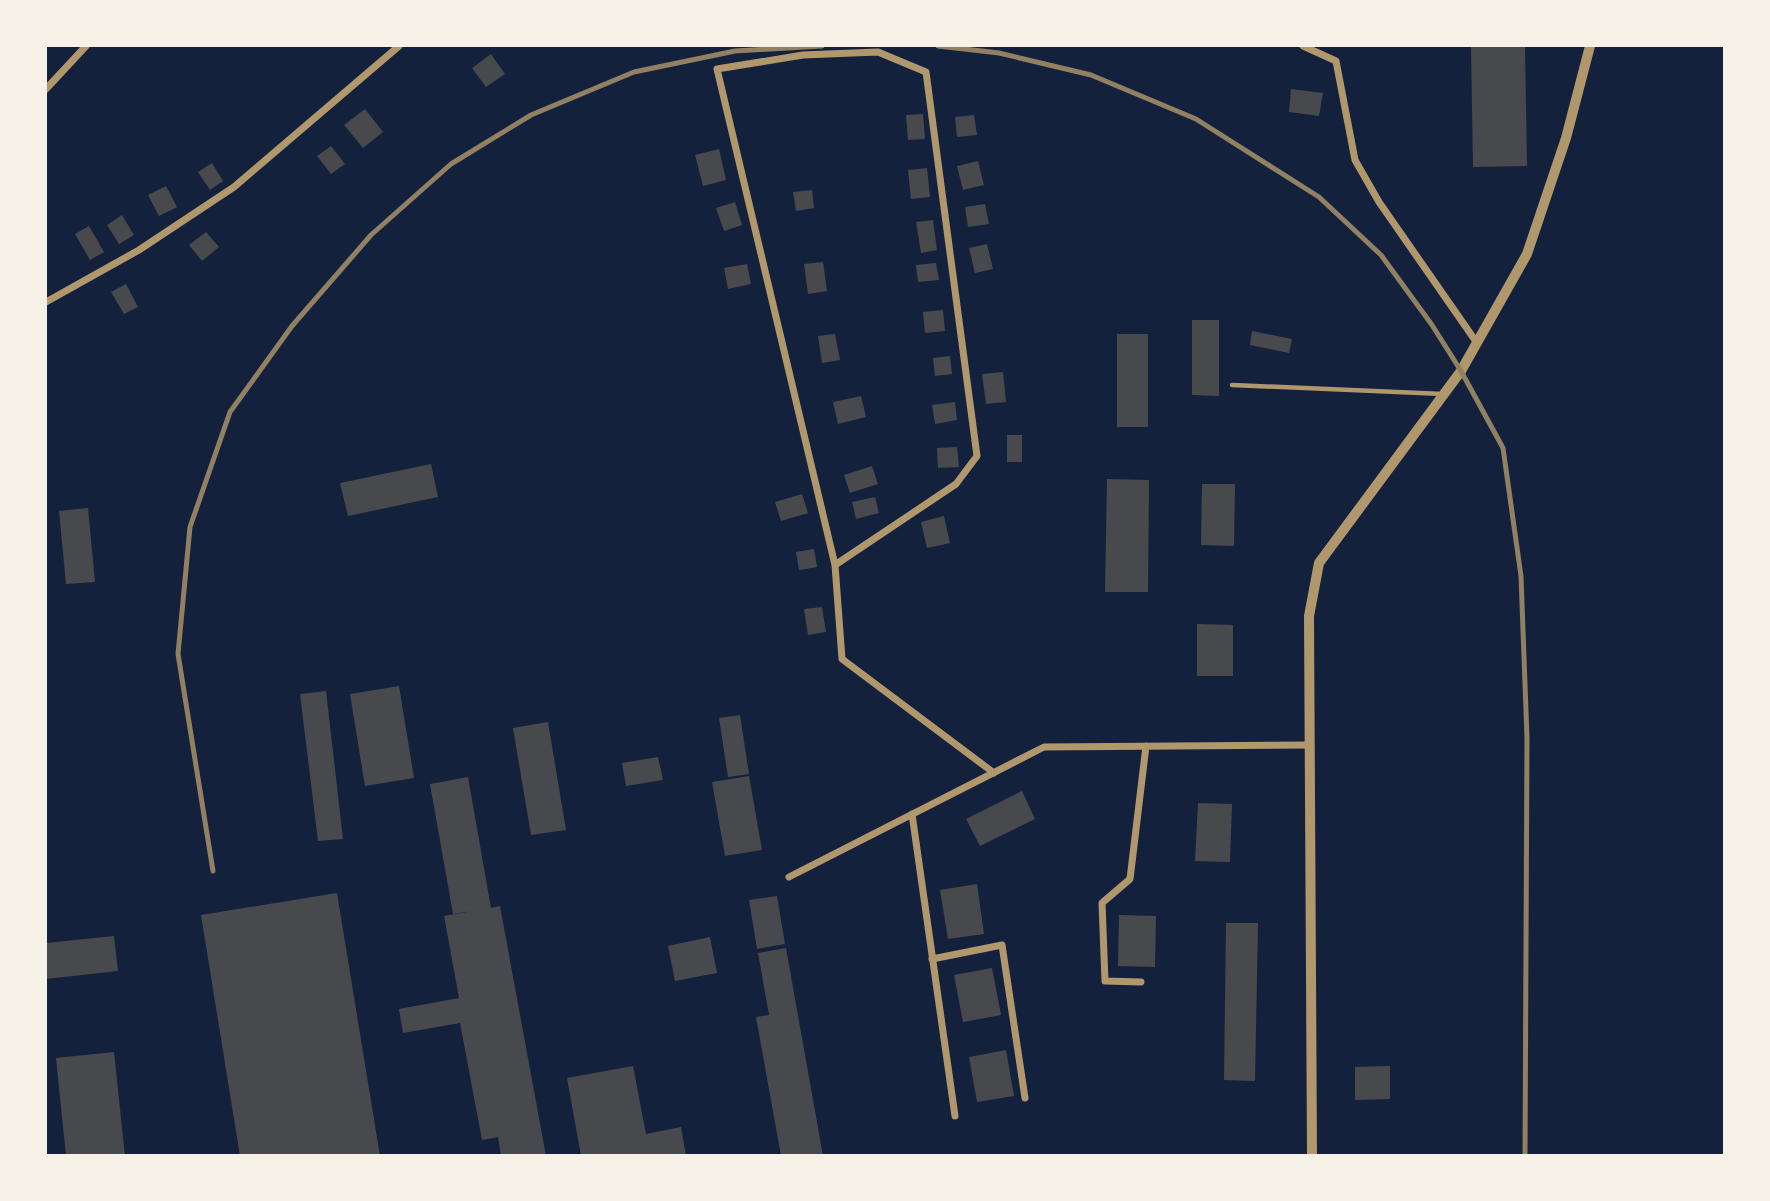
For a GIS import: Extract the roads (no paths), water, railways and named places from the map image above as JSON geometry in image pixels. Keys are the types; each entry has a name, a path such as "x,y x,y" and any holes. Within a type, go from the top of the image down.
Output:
{"street":[{"path":"46,89 86,46"},
{"path":"46,302 139,250 234,187 399,46"},
{"path":"1303,46 1336,61 1355,160 1379,202 1477,343"},
{"path":"1312,1156 1310,616 1318,563 1461,371 1527,254 1566,138 1590,46"},
{"path":"835,565 956,484 977,456 926,72 878,52 803,55 717,69 835,565 842,659 994,773"},
{"path":"789,877 1044,747 1310,745"},
{"path":"1142,982 1105,981 1102,903 1130,878 1146,746"},
{"path":"912,814 955,1116"},
{"path":"932,959 1002,945 1025,1098"}],"lane":[{"path":"1232,385 1444,394"}],"railway":[{"path":"213,871 178,654 190,527 230,412 292,326 371,235 451,164 531,115 634,72 735,51 822,46"},
{"path":"938,46 999,53 1091,75 1196,119 1319,197 1381,255 1432,325 1461,371 1503,448 1521,576 1527,738 1525,1156"}]}
